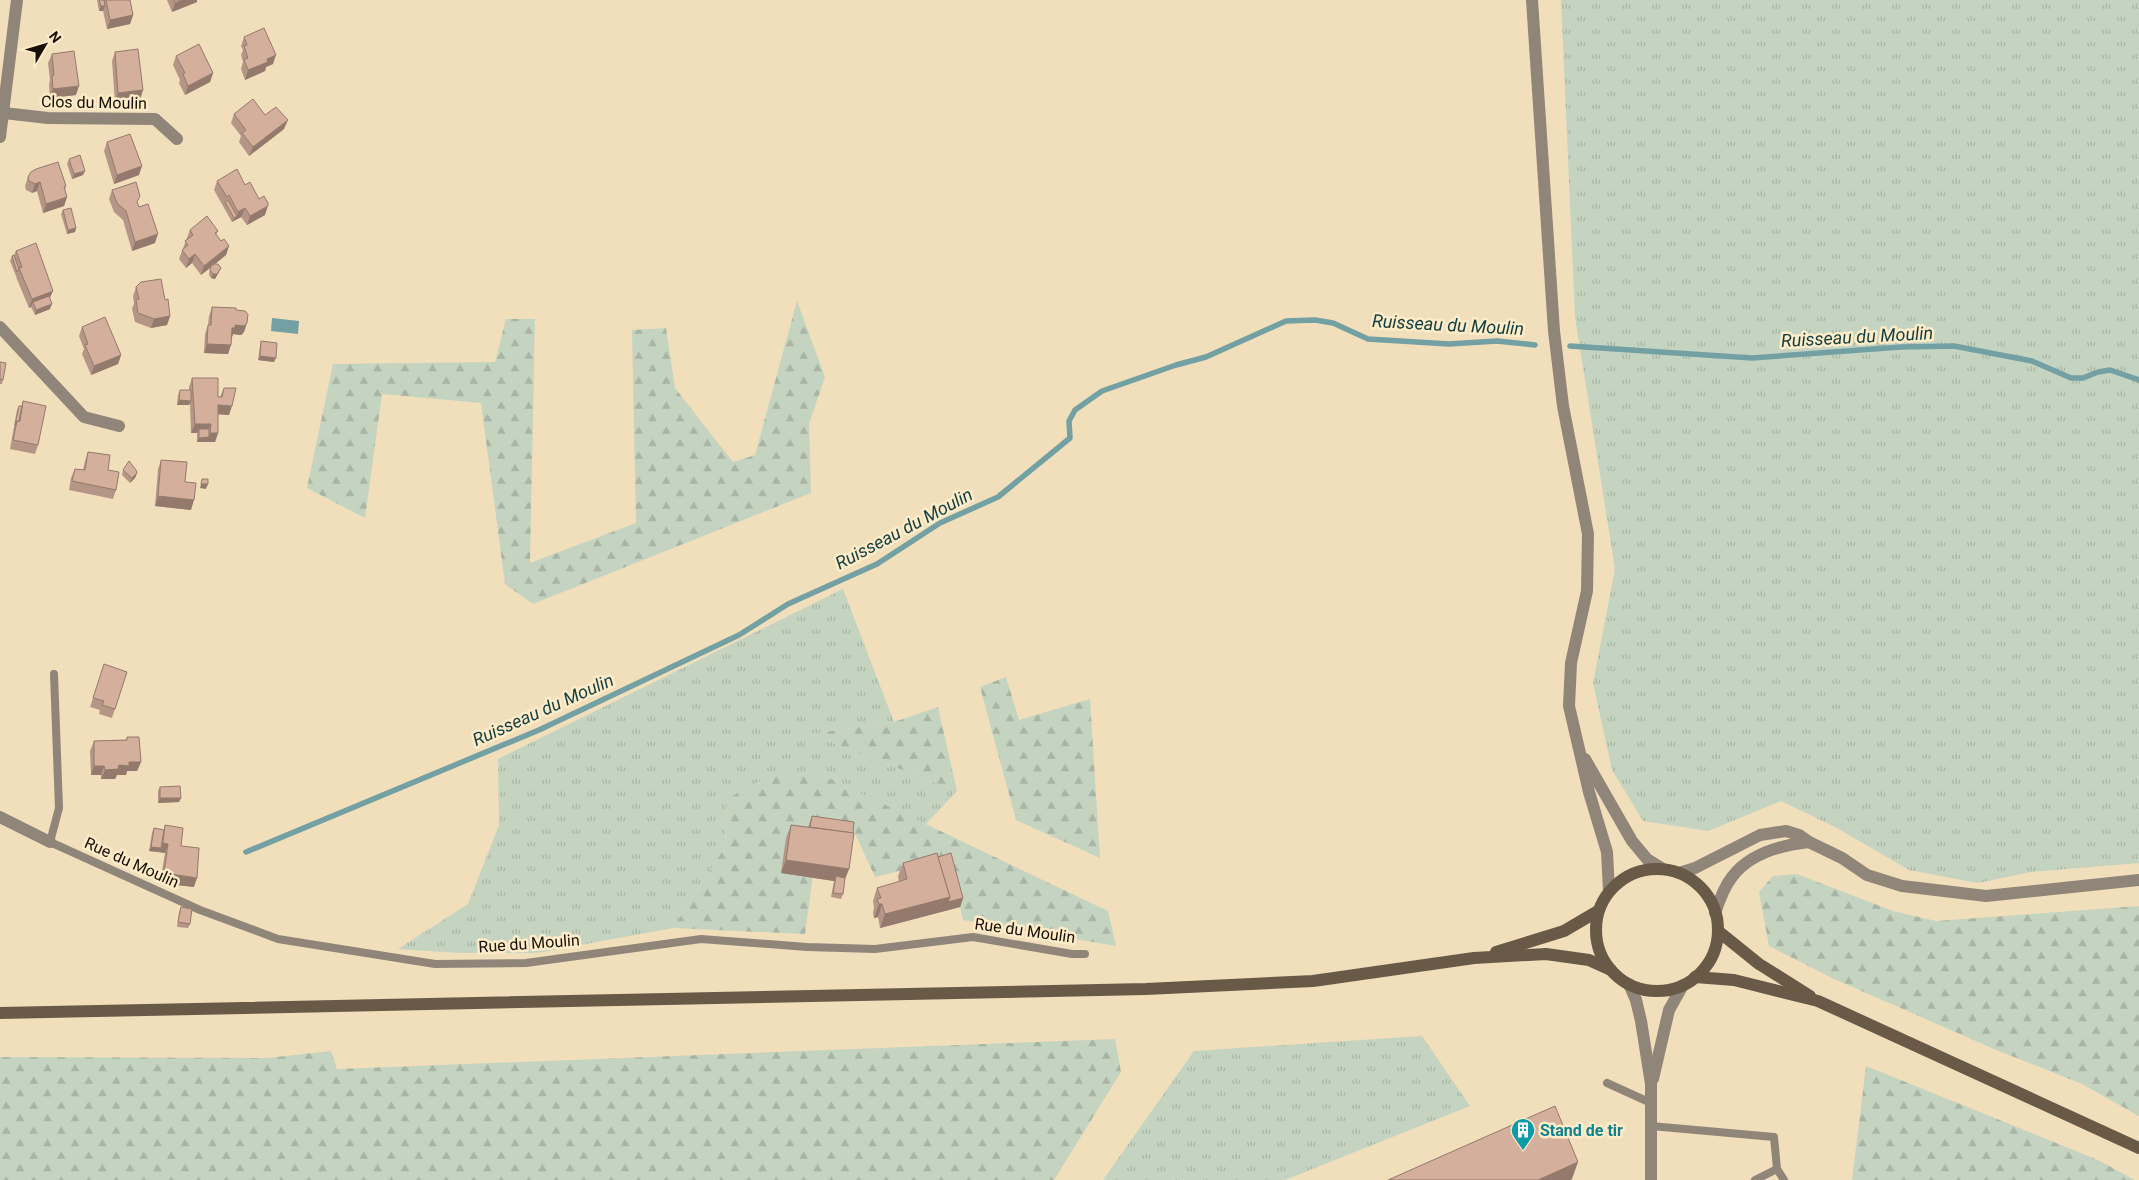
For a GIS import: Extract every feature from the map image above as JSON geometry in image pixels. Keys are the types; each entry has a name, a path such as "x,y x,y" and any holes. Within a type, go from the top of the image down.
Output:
{"main road":[{"path":"0,1012 1146,989 1313,981 1474,958 1546,954 1589,960 1611,970 1629,984 1655,991 1674,989 1682,985 1695,977 1710,960 1716,946 1718,931 1715,913 1704,892 1693,881 1679,873 1664,869 1637,872 1622,879 1609,891 1598,911 1595,932 1600,952 1611,970"},
{"path":"1474,958 1554,934 1584,921 1598,911"},
{"path":"1718,931 1759,964 1818,1001 2139,1148"},
{"path":"1695,977 1734,980 1818,1001"}],"street":[{"path":"0,137 17,0"},
{"path":"1532,0 1554,331 1563,406 1588,534 1587,591 1571,663 1569,706 1577,743 1607,852 1609,891"},
{"name":"Clos du Moulin","path":"4,113 48,118 155,119 176,139"},
{"path":"0,327 84,417 119,426"},
{"path":"1577,743 1628,836 1647,860 1664,869"},
{"name":"Rue du Moulin","path":"0,817 50,842"},
{"path":"1679,873 1695,868 1760,835 1786,831 1799,835 1842,858 1867,875 1902,886 1986,896 2139,880"},
{"path":"1715,913 1721,896 1732,877 1741,868 1772,850 1787,845 1809,842"},
{"path":"1629,984 1642,1021 1651,1084 1651,1180"},
{"path":"1651,1084 1669,1010 1682,985"}],"lane":[{"path":"50,842 59,808 54,674"},
{"name":"Rue du Moulin","path":"50,842 200,910 278,939 435,964 526,962 701,939 807,947 875,949 973,937 1072,954 1085,954"},
{"path":"1607,1083 1651,1103"},
{"path":"1651,1126 1774,1137 1777,1168 1784,1180"},
{"path":"1755,1180 1777,1168"}],"green space":[{"path":"1561,0 2139,0 2139,863 2031,872 1978,883 1909,870 1837,828 1781,801 1708,831 1643,821 1612,770 1593,683 1615,569 1575,317"},
{"path":"797,301 825,377 809,424 811,493 533,604 505,584 481,403 382,394 365,518 307,488 333,364 495,362 506,319 535,319 530,563 636,523 632,330 666,328 675,388 733,462 755,455"},
{"path":"843,589 894,722 811,734 957,791 925,825 831,779 727,799 725,847 673,928 537,953 459,953 398,949 468,904 499,825 498,759"},
{"path":"1006,677 1019,720 1090,699 1100,858 1016,820 980,687"},
{"path":"938,707 957,791 810,734 894,722"},
{"path":"778,771 831,779 1108,911 1116,946 963,920 949,859 875,877 853,829 820,824 805,934 673,928 725,847 727,799"},
{"path":"1797,874 1893,911 1936,921 2139,906 2139,1116 2082,1084 1994,1049 1832,978 1769,946 1759,892 1773,876"},
{"path":"1422,1036 1470,1106 1285,1180 1103,1180 1194,1051"},
{"path":"1115,1039 1121,1072 1054,1180 0,1180 0,1057 267,1058 331,1051 337,1069"},
{"path":"1866,1066 2098,1160 2135,1180 1852,1180"}],"water":[{"path":"272,318 299,321 298,334 271,331"}],"building":[{"path":"99,0 104,0 105,6 101,6"},
{"path":"106,0 130,0 133,15 110,20"},
{"path":"264,28 276,55 267,59 268,62 248,70 244,60 248,58 244,46 247,45 244,37"},
{"path":"199,44 213,73 188,86 183,74 185,73 176,56"},
{"path":"138,49 143,90 118,93 115,52"},
{"path":"74,51 79,86 53,89 52,54"},
{"path":"253,99 265,115 276,107 288,120 253,147 242,133 246,130 234,114"},
{"path":"130,134 142,166 117,175 107,142"},
{"path":"80,155 85,171 74,174 69,159"},
{"path":"58,162 66,186 64,187 67,197 46,204 40,182 35,184 29,181 28,177 36,169"},
{"path":"237,169 245,185 250,182 259,199 264,196 268,203 268,206 250,216 245,208 238,212 229,195 227,197 217,181"},
{"path":"136,182 140,196 137,202 139,207 148,204 158,234 135,242 126,211 117,203 112,190"},
{"path":"228,200 237,216 234,218 225,202"},
{"path":"71,208 76,228 68,230 63,210"},
{"path":"207,216 218,231 215,233 221,241 224,239 229,246 204,266 195,254 189,259 182,250 188,245 185,241 193,235 190,230"},
{"path":"36,243 53,291 32,299 19,268 22,267 16,251"},
{"path":"14,255 19,269 17,272 12,256"},
{"path":"214,264 218,264 221,268 217,274 213,274 210,270"},
{"path":"161,279 165,300 168,299 170,316 154,319 138,313 136,300 139,299 136,287 141,282"},
{"path":"49,296 52,304 36,310 33,302"},
{"path":"212,307 236,308 236,310 245,311 248,314 247,323 244,326 235,325 235,328 232,328 231,345 207,344 208,325 211,325"},
{"path":"105,317 121,355 94,366 85,345 88,344 82,327"},
{"path":"261,341 277,343 276,358 260,356"},
{"path":"0,362 6,363 3,380 0,379"},
{"path":"192,378 218,378 218,397 222,397 224,388 236,388 232,406 218,405 218,433 210,433 211,424 195,424"},
{"path":"180,390 191,390 191,401 179,400"},
{"path":"23,401 46,406 38,445 13,440 17,421 20,421"},
{"path":"19,406 22,406 19,421 15,425"},
{"path":"199,429 209,429 209,437 199,438"},
{"path":"88,452 110,455 108,470 119,472 116,490 72,481 75,469 85,470"},
{"path":"161,460 187,462 185,482 196,483 194,500 158,496"},
{"path":"129,461 137,473 132,478 123,470"},
{"path":"202,479 208,479 208,484 201,484"},
{"path":"104,664 127,672 115,709 102,705 104,701 93,698"},
{"path":"127,737 139,737 141,762 129,762 129,766 119,765 118,769 105,770 104,766 94,766 94,741 127,740"},
{"path":"180,786 181,798 160,798 160,787"},
{"path":"812,816 854,822 853,833 810,827"},
{"path":"165,825 183,828 181,846 199,848 197,878 164,873 168,844 163,843"},
{"path":"791,825 854,833 849,869 786,860"},
{"path":"154,828 164,830 161,848 151,847"},
{"path":"937,853 950,897 885,914 882,904 879,904 877,899 881,898 877,888 907,879 903,863"},
{"path":"951,853 963,898 948,902 950,897 938,857"},
{"path":"836,876 845,878 843,894 833,893"},
{"path":"181,907 192,909 190,924 178,922"},
{"path":"1555,1106 1578,1162 1538,1180 1388,1180"}],"waterway":[{"name":"Ruisseau du Moulin","path":"246,852 539,730 739,635 788,604 877,564 940,523 998,497 1070,438 1069,421 1075,410 1102,391 1176,365 1206,357 1286,321 1315,320 1333,323 1368,339 1449,344 1497,341 1535,345"},
{"name":"Ruisseau du Moulin","path":"1570,346 1752,358 1901,347 1954,346 2032,361 2071,378 2083,378 2110,370 2139,380"}],"place":[{"name":"Stand de tir","path":"1523,1151"}]}
